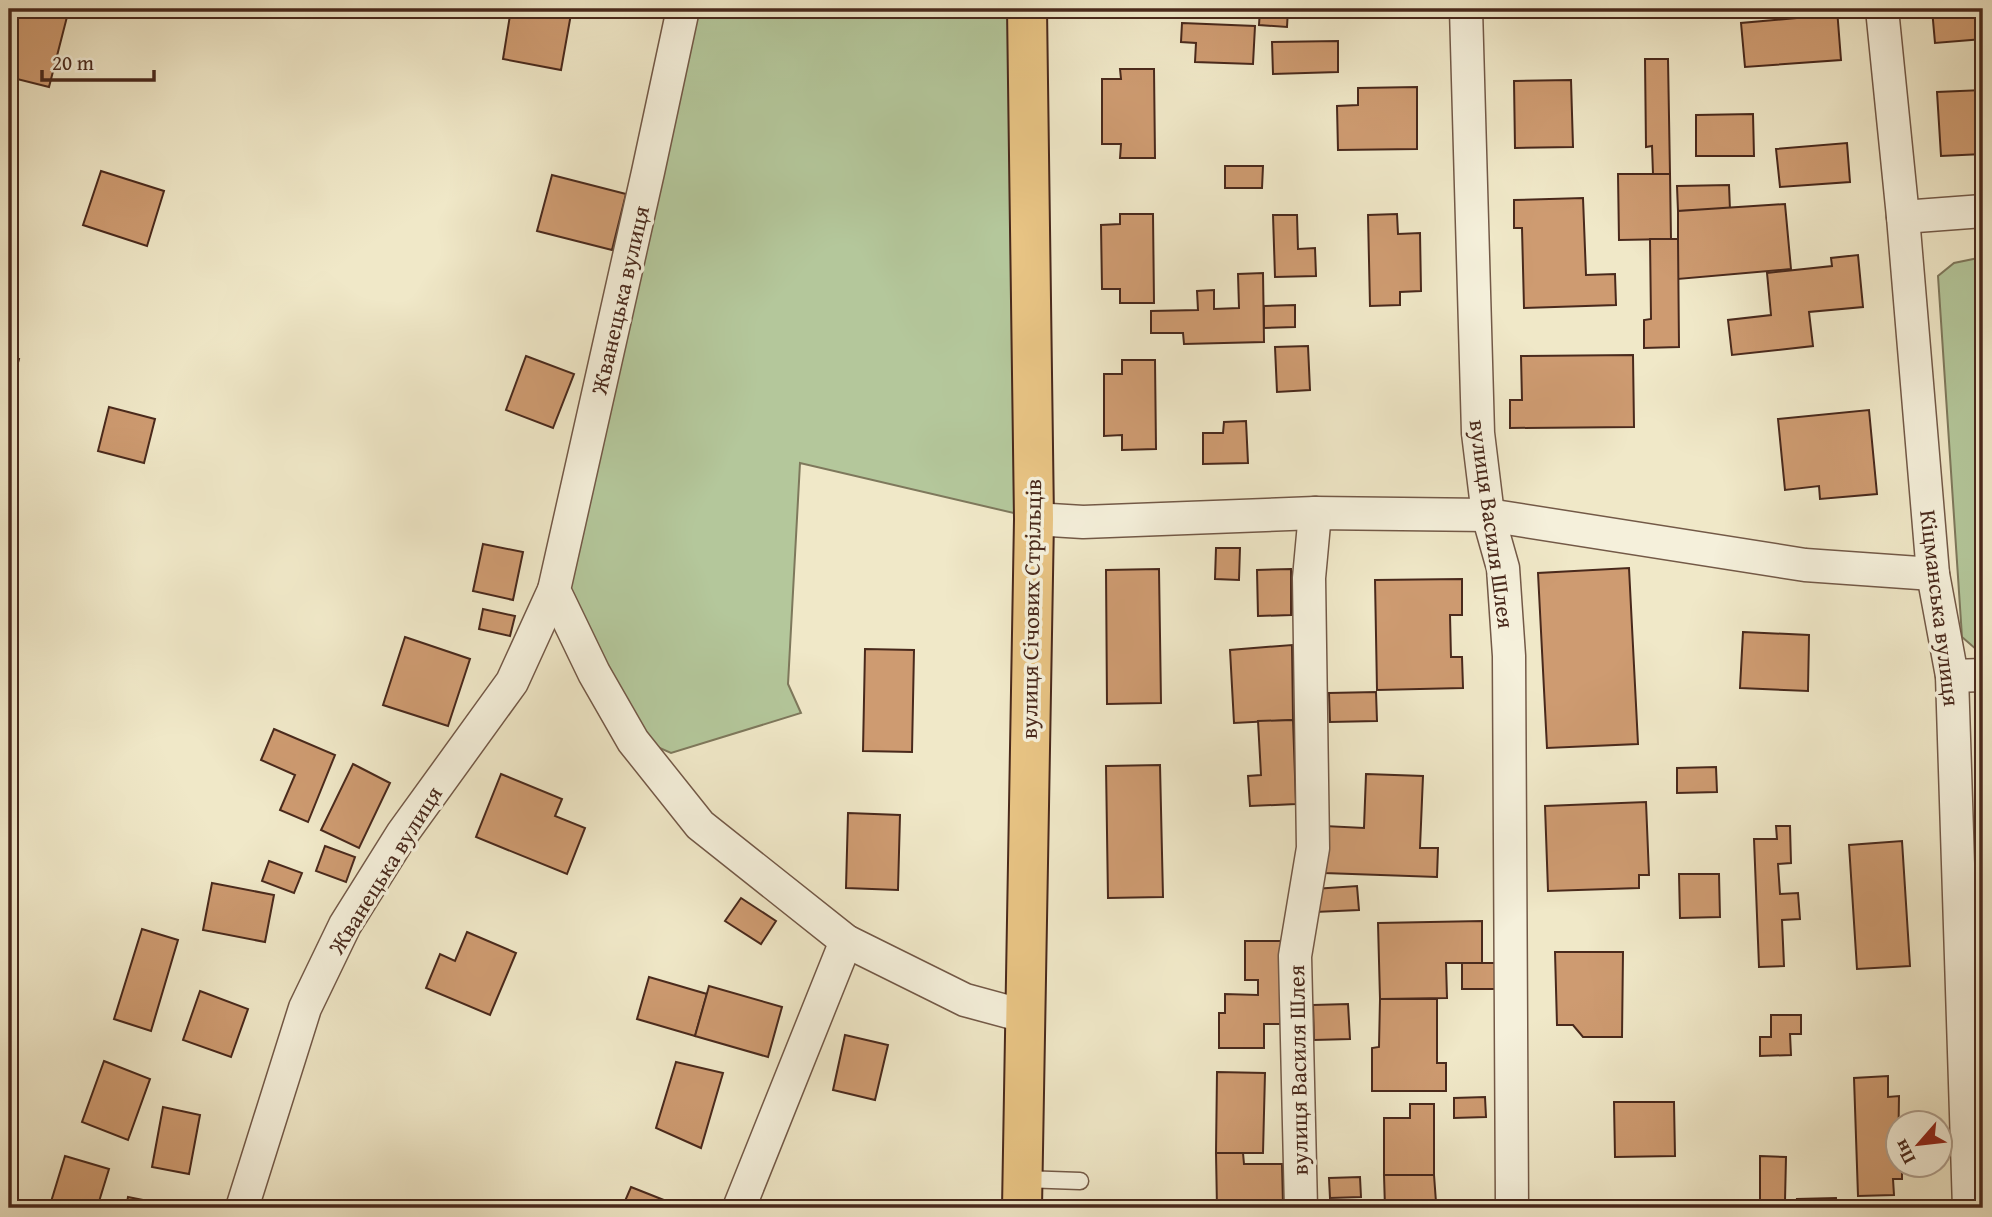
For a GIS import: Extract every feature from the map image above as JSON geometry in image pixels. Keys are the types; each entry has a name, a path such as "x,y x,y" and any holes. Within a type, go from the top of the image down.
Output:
{"main road":[{"name":"вулиця Січових Стрільців","path":"1023,1194 1034,519 1027,9"}],"street":[{"name":"Жванецька вулиця","path":"242,1208 304,1007 345,925 402,834 512,682 554,590 683,9"},
{"name":"вулиця Василя Шлея","path":"1466,9 1478,433 1488,515 1503,568 1509,656 1512,1208"},
{"name":"Кіцманська вулиця","path":"1882,9 1903,217 1933,574 1952,676 1969,1208"},
{"path":"1903,217 1983,211"},
{"path":"1034,519 1083,522 1315,513 1488,515 1805,565 1933,574"},
{"name":"вулиця Василя Шлея","path":"1301,1208 1295,956 1313,848 1309,578 1315,513"},
{"path":"554,590 594,673 633,741 700,825 846,942 965,1000 1024,1016"},
{"path":"1952,676 1983,675"},
{"path":"739,1208 846,942"}],"lane":[{"path":"1023,1194 1080,1181"}],"green space":[{"path":"684,9 1028,9 1035,518 800,463 788,684 801,713 671,753 637,738 556,589"},
{"path":"1983,257 1983,649 1977,650 1962,637 1938,276 1954,263"}],"building":[{"path":"9,9 69,9 49,87 9,77"},
{"path":"511,9 542,9 571,14 561,70 503,59"},
{"path":"1260,9 1288,9 1287,27 1259,25"},
{"path":"1796,9 1837,9 1841,60 1745,67 1741,23 1796,18"},
{"path":"1932,9 1983,9 1983,39 1935,43"},
{"path":"1182,23 1255,26 1253,64 1195,62 1196,43 1181,42"},
{"path":"1338,41 1338,72 1273,74 1272,42"},
{"path":"1645,59 1668,59 1670,174 1653,174 1652,146 1646,147"},
{"path":"1120,69 1154,69 1155,158 1120,158 1121,144 1102,144 1102,79 1121,79"},
{"path":"1571,80 1573,147 1515,148 1514,81"},
{"path":"1417,87 1417,149 1338,150 1337,106 1358,105 1358,88"},
{"path":"1983,90 1983,154 1941,156 1937,92"},
{"path":"1753,114 1754,156 1696,156 1696,115"},
{"path":"1847,143 1850,182 1780,187 1776,149"},
{"path":"1225,166 1263,166 1262,188 1225,188"},
{"path":"101,171 164,191 147,246 83,225"},
{"path":"1618,174 1670,174 1671,239 1619,240"},
{"path":"552,175 626,194 612,250 537,231"},
{"path":"1729,185 1730,210 1678,211 1677,186"},
{"path":"1583,198 1586,275 1615,274 1616,305 1524,308 1522,228 1514,228 1514,200"},
{"path":"1785,204 1791,269 1678,279 1678,211"},
{"path":"1120,214 1153,214 1154,303 1120,303 1120,289 1102,289 1101,225 1120,224"},
{"path":"1397,214 1398,234 1420,233 1421,291 1400,292 1400,305 1370,306 1368,215"},
{"path":"1273,215 1297,215 1298,249 1315,248 1316,276 1275,277"},
{"path":"1650,239 1678,239 1679,347 1644,348 1644,320 1651,319"},
{"path":"1858,255 1863,307 1809,312 1813,346 1732,355 1728,320 1771,315 1767,273 1832,266 1831,258"},
{"path":"1263,273 1264,342 1184,344 1183,333 1151,333 1151,311 1198,310 1197,291 1214,290 1214,309 1239,308 1238,274"},
{"path":"1295,305 1295,327 1264,328 1264,306"},
{"path":"1308,346 1310,390 1277,392 1275,347"},
{"path":"1633,355 1634,427 1510,428 1510,400 1522,400 1521,356"},
{"path":"9,356 19,359 9,396"},
{"path":"526,356 574,374 553,428 506,410"},
{"path":"1122,360 1155,360 1156,449 1122,450 1122,435 1104,436 1104,374 1122,374"},
{"path":"109,407 155,419 144,463 98,451"},
{"path":"1869,410 1877,494 1820,499 1819,486 1785,490 1778,419"},
{"path":"1246,421 1248,463 1203,464 1203,433 1223,433 1224,422"},
{"path":"483,544 523,552 513,600 473,591"},
{"path":"1216,548 1240,548 1239,580 1215,579"},
{"path":"1629,568 1638,744 1547,748 1538,573"},
{"path":"1159,569 1161,703 1107,704 1106,570"},
{"path":"1291,569 1291,615 1258,616 1257,570"},
{"path":"1462,579 1462,615 1450,615 1451,657 1462,657 1463,688 1377,690 1375,580"},
{"path":"483,609 515,616 510,636 479,629"},
{"path":"1743,632 1809,635 1808,691 1740,688"},
{"path":"405,637 470,659 448,726 383,705"},
{"path":"1292,645 1293,720 1234,723 1230,650"},
{"path":"865,649 914,650 912,752 863,751"},
{"path":"1376,692 1377,721 1330,722 1329,693"},
{"path":"1293,720 1296,804 1250,806 1248,776 1261,775 1258,721"},
{"path":"274,729 335,755 308,822 280,810 295,775 261,760"},
{"path":"353,764 390,783 359,848 321,830"},
{"path":"1160,765 1163,897 1108,898 1106,766"},
{"path":"1716,767 1717,792 1677,793 1677,768"},
{"path":"501,774 562,799 555,816 585,828 567,874 476,837"},
{"path":"1366,774 1423,776 1420,848 1438,848 1437,877 1324,873 1325,826 1364,828"},
{"path":"1646,802 1649,875 1639,875 1639,888 1548,891 1545,806"},
{"path":"848,813 900,815 898,890 846,888"},
{"path":"1776,826 1790,826 1791,863 1778,864 1780,894 1798,893 1800,919 1782,920 1784,966 1759,967 1754,839 1777,839"},
{"path":"1902,841 1910,966 1857,969 1849,845"},
{"path":"325,846 355,857 346,882 316,871"},
{"path":"269,861 302,873 294,893 262,881"},
{"path":"1679,874 1719,874 1720,917 1680,918"},
{"path":"212,883 274,895 265,942 203,930"},
{"path":"1357,886 1359,910 1315,912 1314,889"},
{"path":"741,898 776,921 761,944 725,921"},
{"path":"1482,921 1482,963 1446,963 1447,998 1380,999 1378,923"},
{"path":"142,929 178,940 151,1031 114,1019"},
{"path":"467,932 516,953 490,1015 426,988 440,954 455,961"},
{"path":"1245,941 1281,941 1281,1024 1264,1024 1264,1048 1219,1048 1219,1013 1225,1013 1225,994 1258,995 1258,980 1245,980"},
{"path":"1555,952 1623,952 1622,1037 1583,1037 1573,1025 1557,1025"},
{"path":"1462,963 1496,963 1496,989 1462,989"},
{"path":"649,977 707,994 695,1036 637,1019"},
{"path":"709,986 782,1007 768,1057 695,1036"},
{"path":"200,991 248,1009 231,1057 183,1040"},
{"path":"1380,999 1437,999 1437,1063 1446,1063 1446,1091 1372,1091 1372,1048 1379,1047"},
{"path":"1348,1004 1350,1039 1314,1040 1313,1005"},
{"path":"1771,1015 1801,1015 1801,1034 1790,1034 1791,1055 1760,1056 1760,1037 1771,1037"},
{"path":"845,1035 888,1045 875,1100 833,1090"},
{"path":"104,1061 150,1079 128,1140 82,1122"},
{"path":"676,1062 723,1073 701,1148 656,1128"},
{"path":"1217,1072 1265,1073 1263,1153 1216,1153"},
{"path":"1888,1076 1888,1097 1899,1096 1899,1108 1884,1108 1884,1178 1902,1178 1893,1179 1894,1195 1858,1196 1854,1078"},
{"path":"1485,1097 1486,1117 1454,1118 1454,1098"},
{"path":"1614,1102 1674,1102 1675,1156 1615,1157"},
{"path":"1410,1104 1434,1104 1434,1175 1384,1175 1384,1118 1410,1118"},
{"path":"163,1107 200,1115 189,1174 152,1167"},
{"path":"1216,1153 1243,1153 1244,1164 1282,1164 1283,1205 1217,1208"},
{"path":"65,1156 109,1169 97,1208 62,1208 50,1205"},
{"path":"1760,1156 1786,1157 1785,1201 1760,1201"},
{"path":"1384,1175 1434,1175 1436,1202 1459,1202 1460,1208 1385,1208"},
{"path":"1360,1177 1361,1197 1330,1198 1329,1178"},
{"path":"631,1187 684,1208 622,1208"},
{"path":"128,1197 183,1208 126,1208"},
{"path":"1836,1198 1837,1208 1798,1208 1797,1199"}]}
